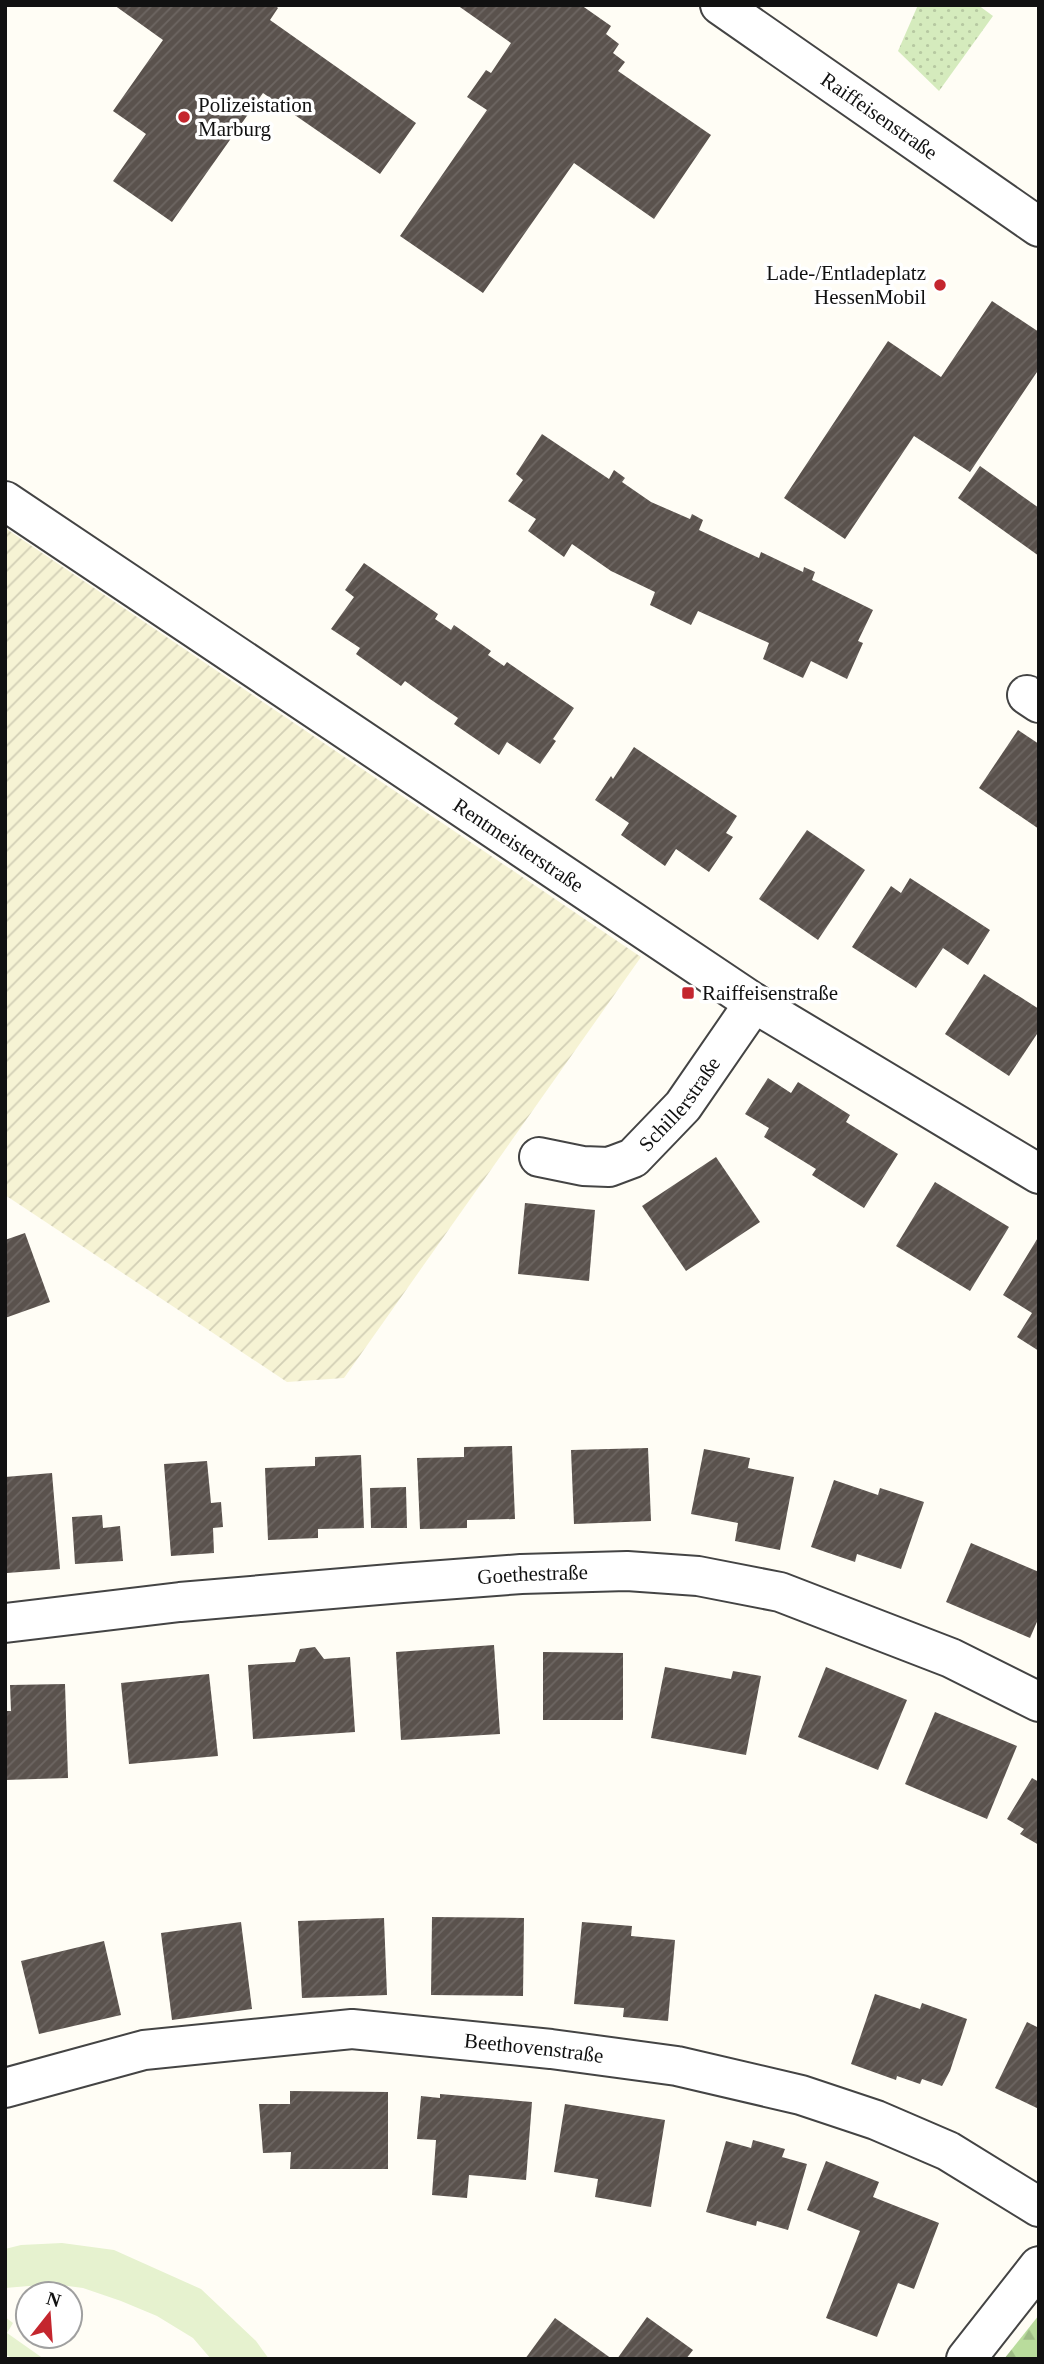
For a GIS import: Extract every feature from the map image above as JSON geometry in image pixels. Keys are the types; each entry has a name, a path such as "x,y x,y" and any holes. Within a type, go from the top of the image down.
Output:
{"street":[{"name":"Raiffeisenstraße","path":"720,5 1039,227"},
{"name":"Rentmeisterstraße","path":"5,501 754,1003 1039,1174"},
{"name":"Schillerstraße","path":"539,1157 583,1166 608,1167 633,1158 683,1106 754,1003"},
{"name":"Goethestraße","path":"5,1623 180,1602 481,1577 627,1571 698,1576 780,1592 951,1658 1039,1702"},
{"name":"Beethovenstraße","path":"5,2088 144,2050 352,2029 551,2049 677,2066 802,2095 876,2120 947,2151 1039,2207"},
{"path":"966,2359 1039,2266"}],"shaded area":[{"path":"5,528 641,957 344,1378 287,1382 5,1195"}],"green space":[{"path":"918,5 978,5 993,16 939,91 898,51"},
{"path":"62,2243 114,2250 201,2289 256,2341 269,2359 211,2359 193,2338 157,2316 84,2288 84,2280 14,2280 14,2287 5,2288 5,2249 21,2245"},
{"path":"1039,2315 1039,2359 1004,2359"},
{"path":"5,2317 13,2323 7,2333 14,2338 14,2350 31,2350 44,2359 13,2359 5,2354"}],"building":[{"name":"Polizeistation Marburg","path":"114,5 275,5 278,8 270,20 416,123 380,174 263,93 172,222 113,181 146,134 113,111 163,40"},
{"path":"457,5 581,5 611,26 606,34 619,44 613,53 625,62 618,71 711,135 654,219 574,163 483,293 400,236 487,110 467,97 486,70 491,73 511,43"},
{"path":"992,301 1039,332 1039,369 970,472 914,436 845,539 784,498 888,341 941,377"},
{"path":"542,434 609,479 614,470 625,478 622,482 651,502 690,519 692,514 703,520 699,530 759,558 761,552 803,572 804,567 815,572 812,580 873,610 858,641 863,643 847,679 811,661 803,678 763,659 769,643 698,611 691,625 650,605 655,592 611,571 572,544 564,557 528,531 536,519 508,501 523,480 516,474"},
{"path":"980,466 1039,508 1039,556 958,498"},
{"path":"364,563 438,614 435,619 451,630 454,625 491,651 488,655 504,666 507,662 574,708 540,764 507,742 499,755 454,724 458,718 405,681 401,686 356,654 360,648 331,629 354,597 345,590"},
{"path":"1018,730 1039,744 1039,829 979,788"},
{"path":"634,747 737,816 726,833 733,837 709,872 676,849 665,866 621,835 629,823 595,800"},
{"path":"807,830 865,870 818,940 759,899"},
{"path":"910,878 990,930 968,965 943,948 916,988 852,947 891,886 901,893"},
{"path":"984,974 1039,1009 1039,1031 1009,1076 945,1034"},
{"path":"768,1078 791,1093 798,1082 850,1115 846,1122 898,1154 864,1208 812,1175 816,1169 764,1137 769,1128 745,1114"},
{"path":"716,1157 760,1222 686,1271 642,1206"},
{"path":"935,1182 1009,1227 970,1291 896,1246"},
{"path":"525,1203 595,1210 589,1281 518,1274"},
{"path":"25,1233 50,1302 5,1318 5,1240"},
{"path":"1039,1236 1039,1351 1017,1337 1032,1313 1003,1295"},
{"path":"512,1446 515,1519 467,1520 467,1528 420,1529 417,1458 464,1457 464,1447"},
{"path":"648,1448 651,1521 574,1524 571,1450"},
{"path":"704,1449 750,1458 748,1468 794,1477 780,1550 735,1541 738,1523 691,1514"},
{"path":"361,1455 364,1528 318,1529 318,1538 268,1540 265,1468 315,1466 315,1457"},
{"path":"207,1461 211,1503 221,1502 223,1527 213,1528 214,1553 171,1556 164,1464"},
{"path":"52,1473 60,1569 7,1573 5,1477"},
{"path":"834,1480 878,1495 880,1488 924,1502 901,1569 857,1554 855,1562 811,1547"},
{"path":"406,1487 407,1528 371,1528 370,1488"},
{"path":"102,1515 103,1528 120,1526 123,1561 75,1564 72,1517"},
{"path":"971,1543 1039,1572 1039,1617 1030,1638 946,1602"},
{"path":"494,1645 500,1734 401,1740 396,1652"},
{"path":"315,1647 324,1659 350,1657 355,1732 253,1739 248,1665 295,1662 300,1649"},
{"path":"543,1652 623,1653 623,1720 543,1720"},
{"path":"665,1667 731,1679 733,1671 761,1676 746,1755 651,1738"},
{"path":"826,1667 907,1700 878,1770 798,1737"},
{"path":"209,1674 218,1756 129,1764 121,1683"},
{"path":"65,1684 68,1778 5,1780 5,1711 11,1711 10,1685"},
{"path":"935,1712 1017,1746 987,1819 905,1784"},
{"path":"1032,1778 1039,1782 1039,1845 1020,1834 1024,1829 1007,1819"},
{"path":"432,1917 524,1918 523,1996 431,1995"},
{"path":"384,1918 387,1995 302,1998 298,1921"},
{"path":"241,1922 252,2009 172,2020 161,1933"},
{"path":"582,1922 632,1926 631,1936 675,1940 668,2021 623,2017 624,2008 574,2004"},
{"path":"104,1941 121,2015 39,2034 21,1961"},
{"path":"875,1994 920,2009 922,2003 967,2019 950,2071 942,2086 922,2079 920,2084 897,2076 896,2080 851,2064"},
{"path":"1027,2022 1039,2028 1039,2109 995,2088"},
{"path":"290,2091 388,2092 388,2169 290,2169 291,2152 263,2153 259,2104 290,2104"},
{"path":"440,2094 532,2102 526,2180 469,2175 467,2198 432,2195 436,2140 417,2139 421,2096 440,2098"},
{"path":"565,2104 665,2120 651,2207 595,2197 598,2179 554,2172"},
{"path":"753,2140 785,2149 782,2157 807,2164 788,2230 757,2221 756,2226 706,2212 726,2141 751,2148"},
{"path":"826,2161 879,2182 873,2197 939,2223 914,2289 898,2283 877,2337 826,2318 860,2231 807,2210"},
{"path":"647,2317 693,2350 686,2359 617,2359"},
{"path":"555,2318 612,2359 525,2359"}],"place":[{"name":"Polizeistation Marburg","path":"184,117"},
{"name":"Lade-/Entladeplatz HessenMobil","path":"940,285"},
{"name":"Raiffeisenstraße","path":"688,993"}]}
